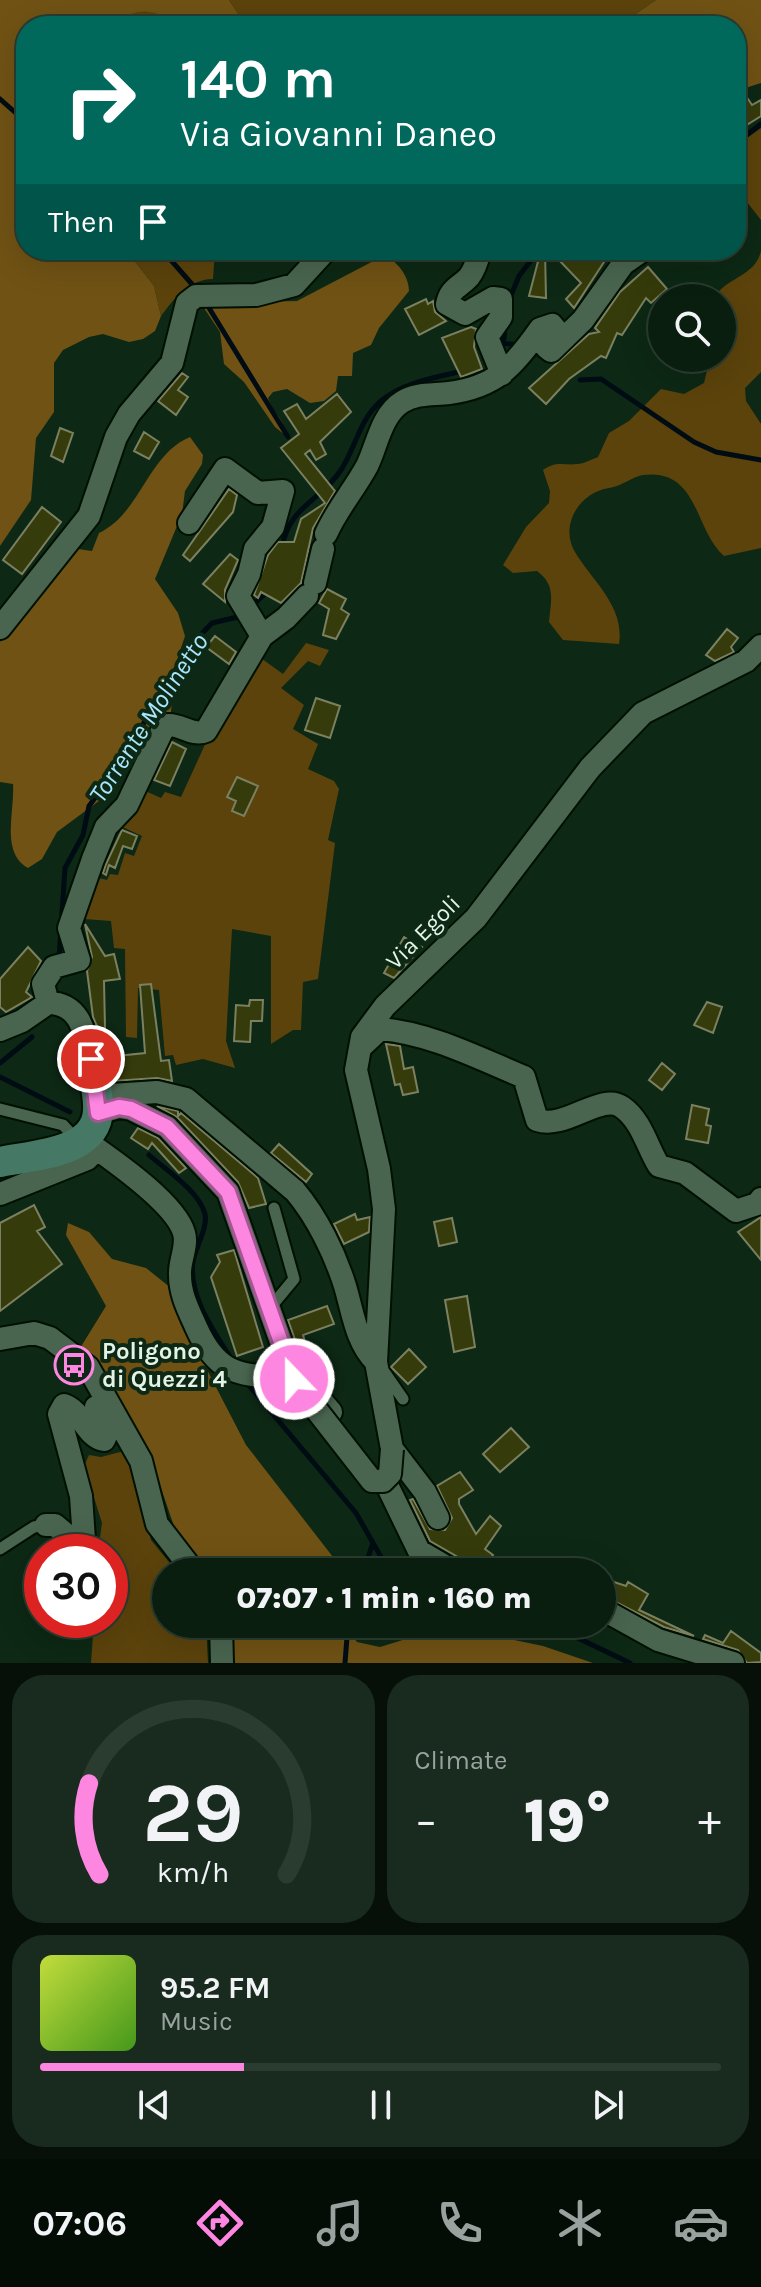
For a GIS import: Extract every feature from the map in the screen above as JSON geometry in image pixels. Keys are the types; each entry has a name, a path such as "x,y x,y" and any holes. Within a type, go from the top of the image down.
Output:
{"street":[{"path":"0,628 89,516 116,437 129,414 172,363 187,303 196,296 256,295 294,285 322,260"},
{"path":"477,260 468,278 452,289 447,304 465,314 493,298 501,299 503,310 487,337 502,374"},
{"path":"254,620 286,618 311,590 335,513 367,466 383,427 400,403 422,394 488,385 502,374 540,329 552,325 557,331 546,348 551,351 583,320 629,260"},
{"path":"189,523 225,469 258,493 283,491 273,527 255,549 249,574 239,590 238,596 254,620"},
{"path":"48,1003 43,984 54,967 79,960 69,928 106,827 127,805 168,725 200,734 213,723 254,620"},
{"name":"Via Egoli","path":"358,1051 371,1021 476,918 590,768 643,713 746,661 761,646"},
{"path":"0,1030 22,1021 48,1003 61,1005 76,1014 83,1027 91,1059 90,1136 177,1218 186,1239 180,1271 181,1295 206,1351 232,1372 288,1379 315,1392 384,1480 419,1551 431,1558"},
{"path":"376,1359 362,1344 333,1256 306,1205 295,1191 186,1099 157,1092 112,1095 131,1109 167,1127 228,1192 288,1379 308,1399 372,1481 383,1481 390,1474 392,1449 376,1359 384,1209 379,1169 356,1070 358,1051 380,1029 398,1030 473,1054 524,1077 537,1120 557,1123 606,1103 621,1106 645,1135 659,1166 685,1173 736,1211 757,1204 761,1199"},
{"path":"0,1194 66,1169 90,1136 119,1107 131,1109"},
{"path":"0,1162 90,1136"},
{"path":"0,1339 34,1333 50,1338 88,1367 141,1461 157,1524 183,1558"},
{"path":"46,1525 55,1525 76,1543 84,1540 81,1496 59,1414 64,1405 71,1408 99,1440 108,1437 81,1378 88,1367"},
{"path":"392,1449 425,1492 438,1518"},
{"path":"616,1617 658,1640 733,1663"},
{"path":"221,1638 222,1663"}],"lane":[{"path":"0,1109 63,1125 90,1136"},
{"path":"268,1311 294,1279 274,1208"},
{"path":"376,1359 403,1399"},
{"path":"0,1549 34,1527 46,1525"}],"shaded area":[{"path":"0,0 229,0 239,16 158,16 146,11 128,16 16,16 16,260 134,260 154,286 161,316 155,331 143,339 129,342 103,334 89,337 63,350 54,363 54,412 36,438 31,500 0,546"},
{"path":"229,0 656,0 633,16 239,16"},
{"path":"656,0 761,0 761,83 746,88 746,16 633,16"},
{"path":"142,9 156,12 159,16 123,16"},
{"path":"761,128 761,220 746,201 746,139"},
{"path":"761,251 761,372 745,388 746,401 761,424 761,548 724,556 714,545 685,491 675,481 661,475 643,475 599,491 589,496 575,511 569,531 575,552 612,606 620,630 619,644 563,640 549,622 551,594 543,576 537,571 513,573 503,565 526,527 549,503 550,491 543,470 552,465 580,464 598,457 609,433 629,421 661,389 684,394 704,383 707,372 736,372 736,284 728,284 747,272 758,260"},
{"path":"134,260 214,260 213,279 189,286 161,316 154,286"},
{"path":"375,260 393,261 407,280 409,291 379,328 371,345 353,353 352,376 338,376 336,391 324,401 310,403 287,389 273,392 268,398 285,435 275,427 244,382 224,364 220,332 204,308 216,303 297,301"},
{"path":"190,437 203,455 202,464 185,491 182,514 155,579 178,613 185,636 175,666 171,712 145,740 111,792 57,832 42,859 28,868 19,861 11,842 13,784 0,782 0,642 72,553 78,549 92,551 99,533 125,512 164,457 175,445"},
{"path":"306,643 329,650 320,666 308,661 281,688 304,705 293,729 318,744 308,769 334,781 339,789 328,840 335,843 318,979 303,982 301,1030 293,1030 271,1044 271,936 232,929 226,1041 235,1068 203,1059 176,1065 173,1055 165,1056 159,990 138,988 137,1038 126,1037 125,949 114,948 111,921 84,919 95,877 107,880 110,874 118,875 125,853 134,856 142,836 116,824 143,790 161,798 165,792 181,797 208,738 258,656 283,674"},
{"path":"68,1223 89,1232 112,1259 146,1268 171,1288 188,1333 246,1445 333,1558 194,1558 177,1535 148,1450 115,1391 86,1357 82,1345 106,1306 66,1235"},
{"path":"124,1451 135,1478 151,1540 166,1558 152,1558 152,1638 207,1638 208,1663 91,1663 93,1638 128,1638 128,1534 100,1534 102,1523 84,1466 89,1455 101,1457"},
{"path":"232,1638 354,1638 357,1642 380,1647 409,1638 505,1638 543,1646 593,1663 234,1663"}],"building":[{"path":"746,100 752,105 761,100 761,116 746,125"},
{"path":"538,260 545,260 546,298 529,296"},
{"path":"559,260 603,260 574,308 566,299 581,283"},
{"path":"648,267 663,284 648,284 648,300 646,298 622,335 617,333 606,358 601,356 569,379 546,404 529,388 589,334 599,332 595,328 620,292"},
{"path":"426,299 428,304 433,301 435,312 446,321 419,335 405,309"},
{"path":"471,327 476,329 474,347 482,369 461,377 442,338"},
{"path":"182,373 188,377 178,390 188,397 176,415 158,401"},
{"path":"337,394 351,412 320,442 326,454 316,460 310,450 305,454 335,491 313,528 301,583 281,603 261,592 258,598 254,595 268,555 278,542 294,542 301,519 325,503 281,448 299,434 284,411 297,404 306,419"},
{"path":"60,428 73,433 63,462 51,456"},
{"path":"144,432 159,442 149,459 134,451"},
{"path":"229,489 237,495 233,512 190,561 183,555"},
{"path":"42,507 61,522 22,574 3,560"},
{"path":"230,554 238,560 225,590 225,602 203,584"},
{"path":"327,589 346,599 341,609 349,614 336,639 323,635 329,609 319,603"},
{"path":"727,629 738,638 731,647 734,652 715,661 706,655"},
{"path":"215,636 236,652 229,664 206,647"},
{"path":"316,698 340,706 330,738 305,730"},
{"path":"172,742 186,749 170,786 154,780"},
{"path":"237,777 258,786 244,816 232,811 236,801 227,797"},
{"path":"122,830 137,836 132,849 123,846 115,868 109,865 106,875 103,873 106,864"},
{"path":"85,924 105,956 114,954 120,979 104,981 105,1028 98,1029 93,1017 87,971 92,957"},
{"path":"404,937 422,947 394,978 384,973"},
{"path":"28,947 41,961 26,992 32,997 6,1012 0,1007 0,979"},
{"path":"151,984 161,1061 169,1060 172,1081 157,1078 113,1081 111,1069 118,1068 117,1056 145,1053 140,985"},
{"path":"250,1000 263,1000 262,1021 251,1021 250,1042 234,1041 236,1005 249,1006"},
{"path":"707,1002 722,1007 713,1033 694,1025"},
{"path":"386,1044 400,1046 404,1069 413,1067 418,1092 403,1095 400,1084 395,1085"},
{"path":"662,1063 675,1074 662,1090 649,1080"},
{"path":"692,1105 709,1109 706,1125 711,1126 708,1143 686,1139"},
{"path":"157,1106 178,1111 178,1116 181,1113 258,1178 266,1204 249,1208 238,1182 177,1117"},
{"path":"138,1128 158,1138 186,1168 179,1173 152,1143 148,1149 131,1138"},
{"path":"279,1144 312,1174 306,1182 271,1153"},
{"path":"34,1205 45,1227 37,1231 62,1264 0,1311 0,1223"},
{"path":"355,1214 357,1220 370,1217 369,1232 344,1244 334,1224"},
{"path":"761,1217 761,1260 738,1232"},
{"path":"452,1218 457,1242 439,1246 434,1222"},
{"path":"234,1250 263,1347 237,1356 211,1277 220,1262 217,1255"},
{"path":"467,1296 475,1347 454,1352 445,1300"},
{"path":"327,1306 334,1324 303,1335 314,1372 305,1368 288,1320"},
{"path":"409,1349 426,1367 408,1384 391,1367"},
{"path":"511,1428 529,1447 500,1472 483,1454"},
{"path":"460,1472 473,1490 459,1499 459,1504 476,1534 490,1516 501,1526 485,1549 493,1555 491,1558 460,1558 430,1541 410,1500 413,1499 430,1529 445,1530 452,1518 437,1486"},
{"path":"628,1582 648,1594 639,1610 694,1636 664,1627 616,1602 616,1583 626,1586"},
{"path":"731,1631 761,1653 761,1662 747,1663 738,1650 703,1639 705,1635 723,1643"}],"waterway":[{"path":"0,99 16,113"},
{"name":"Torrente Molinetto","path":"746,135 761,124"},
{"path":"171,260 198,291"},
{"name":"Torrente Molinetto","path":"509,300 519,276 531,260"},
{"path":"206,303 288,437"},
{"name":"Torrente Molinetto","path":"498,345 504,339 505,326"},
{"path":"500,343 520,345"},
{"name":"Torrente Molinetto","path":"282,547 298,513 341,470 363,425 381,401 409,385 463,371"},
{"path":"580,380 601,379 694,442 716,452 761,460"},
{"name":"Torrente Molinetto","path":"252,606 268,591"},
{"name":"Torrente Molinetto","path":"59,959 65,868 83,835 89,806 133,747 146,718 163,697 170,678 193,643 212,623 242,616"},
{"name":"Torrente Molinetto","path":"0,1063 32,1037"},
{"path":"0,1077 70,1112"},
{"path":"149,1155 189,1189 202,1205 205,1220 193,1262 195,1288 204,1314 232,1360"},
{"path":"246,1382 356,1513 382,1558"},
{"path":"368,1558 373,1543"},
{"path":"345,1663 347,1638"},
{"path":"578,1638 630,1663"}],"place":[{"name":"Poligono di Quezzi 4","path":"74,1365"}],"route":[{"path":"91,1059 98,1113 119,1107 131,1109 167,1127 228,1192 294,1379"}]}
